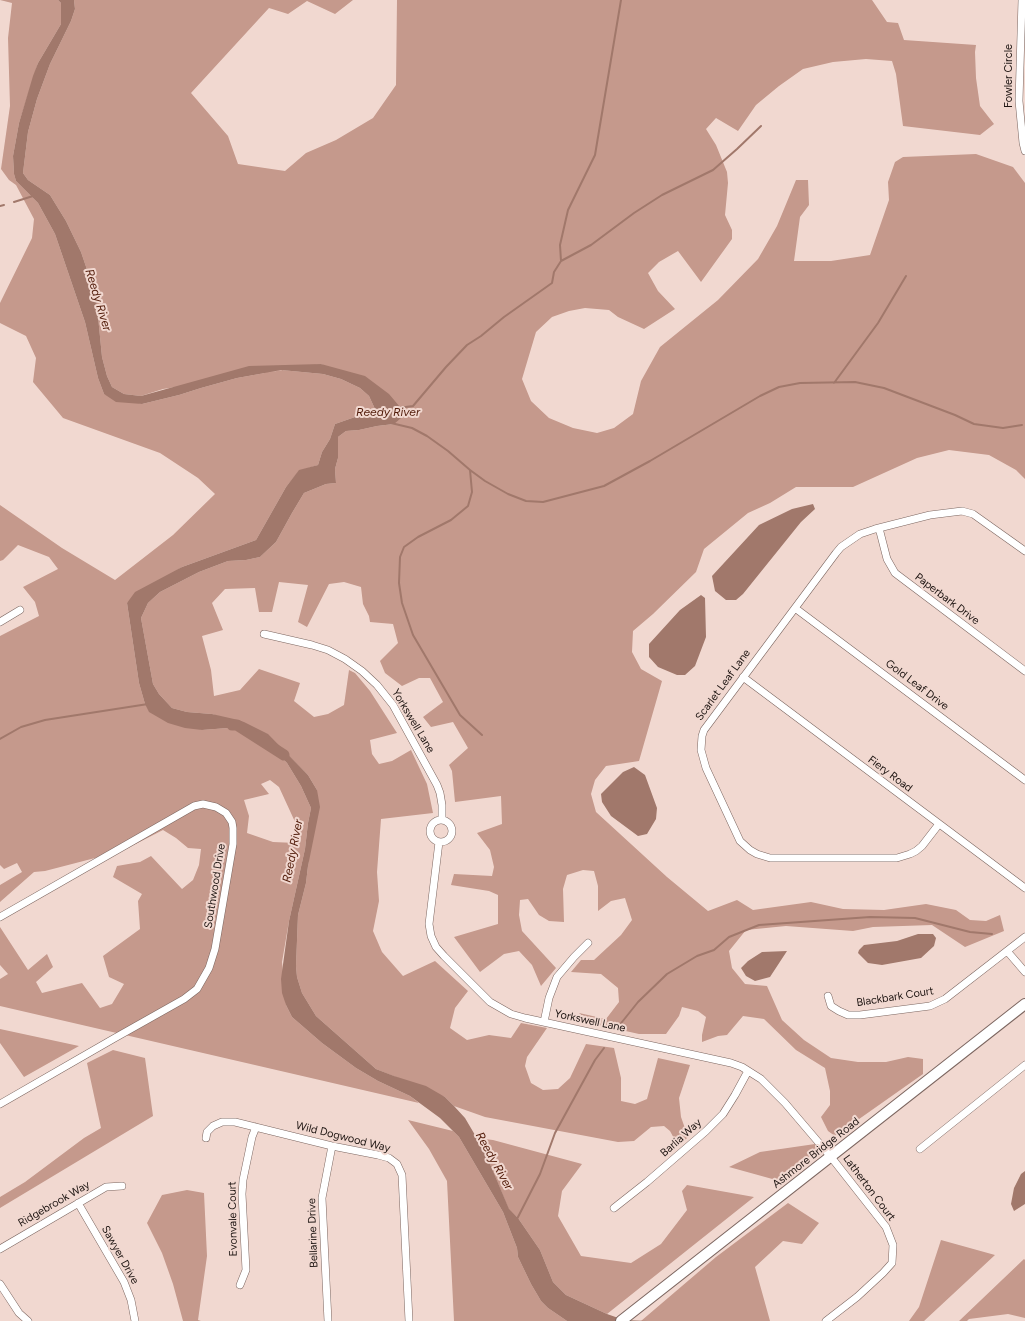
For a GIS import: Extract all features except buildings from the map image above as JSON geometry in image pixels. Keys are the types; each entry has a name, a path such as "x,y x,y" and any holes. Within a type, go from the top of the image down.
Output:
{"main road":[{"name":"Ashmore Bridge Road","path":"621,1321 832,1157 1025,1004"}],"street":[{"name":"Fowler Circle","path":"1022,0 1019,101 1025,151"},
{"name":"Scarlet Leaf Lane","path":"939,824 922,846 916,851 897,858 770,858 757,854 740,841 706,768 702,750 702,736 707,724 841,547 860,534 930,515 962,511 973,514 1025,552"},
{"name":"Paperbark Drive","path":"879,528 887,559 895,573 1025,671"},
{"name":"Gold Leaf Drive","path":"795,608 1025,780"},
{"path":"0,622 20,610"},
{"name":"Yorkswell Lane","path":"264,634 328,650 362,670 377,685 393,705 437,785 442,805 442,820"},
{"name":"Fiery Road","path":"743,677 1025,888"},
{"name":"Southwood Drive","path":"0,917 194,806 203,804 216,806 226,813 232,822 233,844 215,949 207,972 197,989 184,1000 0,1104"},
{"path":"442,820 449,824 452,829 452,834 448,840 439,842 432,838 430,831 433,824 442,820"},
{"name":"Yorkswell Lane","path":"439,842 429,924 431,936 436,947 444,956 490,1002 511,1014 731,1063 761,1079 785,1103 832,1157"},
{"name":"Blackbark Court","path":"828,996 832,1006 848,1015 860,1015 930,1006 945,999 1025,937"},
{"path":"544,1022 549,998 557,977 588,943"},
{"path":"1008,951 1025,972"},
{"path":"920,1149 1025,1065"},
{"name":"Barlia Way","path":"614,1208 653,1177 706,1131 722,1114 735,1095 748,1071"},
{"name":"Wild Dogwood Way","path":"206,1138 206,1132 213,1126 222,1122 235,1122 332,1146 390,1158 397,1164 402,1172 409,1321"},
{"name":"Evonvale Court","path":"240,1286 246,1270 243,1180 252,1137 256,1128"},
{"name":"Bellarine Drive","path":"328,1321 322,1198 332,1146"},
{"name":"Latherton Court","path":"826,1321 857,1297 892,1263 893,1245 886,1227 832,1157"},
{"name":"Ridgebrook Way","path":"0,1249 106,1187 122,1186"},
{"name":"Sawyer Drive","path":"78,1202 124,1282 131,1300 135,1321"},
{"path":"0,1284 19,1313 28,1321"}],"shaded area":[{"path":"0,0 58,0 61,3 61,24 38,63 19,123 13,156 14,174 16,181 38,203 55,234 85,322 98,378 104,394 142,404 237,378 281,370 323,374 341,379 360,388 369,396 375,409 370,416 355,417 335,424 330,439 322,452 318,465 299,471 286,487 256,540 182,567 127,603 139,683 145,704 202,730 228,728 245,730 259,735 287,763 301,786 311,808 305,849 289,921 282,962 286,1005 292,1017 322,1043 356,1068 378,1081 410,1096 419,1103 0,1006 0,979 8,974 0,965 0,927 28,970 47,954 53,967 36,982 42,993 82,983 100,1008 112,1004 124,984 109,977 103,956 140,929 138,901 142,894 113,877 117,866 140,862 151,856 182,889 193,880 199,865 201,849 188,848 163,830 122,851 45,871 34,872 0,902 0,885 22,872 17,863 4,869 0,865 0,636 39,616 35,602 23,587 58,569 49,557 18,545 3,560 0,561 0,505 62,548 115,580 173,535 215,494 198,478 160,453 63,418 33,382 36,358 26,336 0,323 0,303 32,238 34,219 16,185 9,180 1,169 10,106 8,38 12,3","holes":["270,780 279,787 296,824 296,843 273,842 247,833 249,816 244,800 269,794 261,784"]},
{"path":"74,0 353,0 335,14 307,1 288,14 269,8 191,93 228,136 238,164 285,171 306,153 336,140 373,118 396,85 397,0 872,0 887,22 898,23 904,40 976,45 976,78 980,106 994,124 980,135 903,126 896,74 892,61 866,59 833,62 803,69 756,105 738,131 716,118 706,129 716,145 727,172 728,183 725,215 732,230 732,239 701,282 678,251 659,262 648,273 658,291 675,309 644,329 618,317 609,310 585,308 569,311 552,317 536,332 522,379 531,401 549,418 573,428 597,433 614,428 633,414 641,381 660,347 718,300 758,259 777,226 796,180 808,180 809,205 800,217 794,261 831,261 870,255 889,200 888,182 895,162 903,157 976,154 1013,167 1025,183 1025,479 1016,470 989,455 949,450 917,458 853,487 796,487 770,503 748,513 704,549 696,572 653,614 633,631 632,652 641,669 662,681 639,761 606,766 595,780 591,794 596,812 667,877 708,911 737,900 753,910 811,902 843,909 884,910 926,904 956,910 970,920 986,921 1000,915 1004,931 965,947 932,925 873,927 853,931 786,926 746,930 729,951 732,968 745,984 767,986 782,1020 804,1040 831,1058 858,1062 886,1062 908,1057 923,1059 923,1074 835,1136 828,1131 821,1117 830,1105 830,1091 825,1068 796,1050 764,1019 743,1016 727,1035 718,1036 702,1042 706,1017 698,1011 682,1007 679,1016 666,1034 639,1034 590,1023 579,1013 606,1019 619,1002 618,988 601,974 571,972 581,960 594,960 621,935 632,920 625,898 611,901 598,911 598,886 594,871 583,870 567,875 563,889 564,922 549,921 539,915 528,899 520,900 519,915 522,931 556,968 541,986 532,965 519,951 504,954 480,972 454,937 498,924 498,895 489,891 451,885 454,874 492,876 494,867 490,850 477,833 502,824 501,796 455,802 452,771 449,765 468,748 453,722 431,727 423,717 443,702 430,678 419,678 402,686 385,673 380,661 398,643 393,624 370,622 369,616 363,604 361,587 344,582 329,584 307,627 298,622 308,585 279,582 272,612 259,612 255,588 225,589 212,603 223,630 202,636 211,670 214,696 240,690 259,669 300,683 294,701 314,717 328,714 344,705 349,670 355,673 370,691 397,733 370,740 372,754 379,764 392,761 411,750 427,784 433,813 381,819 377,872 379,901 373,931 382,952 403,976 435,961 468,991 455,1008 450,1028 467,1040 489,1035 511,1038 521,1023 547,1028 527,1057 525,1066 531,1083 543,1090 558,1089 570,1078 586,1044 614,1048 621,1078 621,1101 635,1104 647,1099 658,1058 690,1065 679,1098 681,1117 688,1137 682,1143 676,1142 670,1131 664,1126 651,1127 634,1141 618,1142 485,1117 454,1106 445,1097 376,1069 316,1016 302,993 297,977 296,966 298,915 306,883 317,790 308,775 267,734 212,714 187,712 172,708 159,694 153,684 141,618 148,603 160,592 199,572 228,561 246,560 260,557 276,542 304,493 326,484 336,483 335,469 338,458 338,437 346,431 394,424 400,407 321,364 163,389 141,396 124,394 112,387 107,376 102,357 96,296 81,252 66,221 50,195 28,180 23,173 28,132 37,99 50,64 71,21 75,9"},
{"path":"0,1029 79,1046 24,1077 0,1043"},
{"path":"113,1050 145,1058 153,1116 0,1208 0,1197 25,1182 84,1138 101,1128 87,1063"},
{"path":"408,1120 453,1131 459,1137 503,1212 517,1248 518,1257 531,1284 541,1301 548,1308 567,1321 454,1321 447,1181 429,1149"},
{"path":"476,1138 493,1140 582,1164 562,1191 558,1216 581,1256 631,1263 661,1244 687,1210 682,1191 687,1185 754,1197 607,1314 566,1295 553,1282 540,1250 518,1218 509,1210 485,1152"},
{"path":"815,1144 820,1149 776,1180 729,1167 760,1152"},
{"path":"187,1190 204,1193 207,1256 198,1320 201,1321 183,1321 173,1284 162,1253 147,1223 162,1195"},
{"path":"788,1203 819,1223 802,1244 783,1241 755,1267 770,1321 641,1321 716,1257"},
{"path":"941,1240 995,1255 924,1321 909,1321 919,1307"},
{"path":"1024,1259 1025,1318 1008,1314 959,1321"}],"water":[{"name":"Reedy River","path":"58,0 74,0 75,9 71,21 50,64 37,99 28,132 23,173 28,180 50,195 66,221 81,252 96,296 102,357 107,376 112,387 124,394 141,396 249,366 321,364 365,376 389,394 400,407 401,418 394,424 346,431 338,437 338,458 335,469 336,483 326,484 304,493 276,542 260,557 246,560 228,561 199,572 160,592 148,603 141,618 153,684 159,694 172,708 187,712 212,714 234,719 244,722 268,734 308,775 317,790 320,807 306,883 298,915 296,966 297,977 302,993 316,1016 376,1069 426,1086 445,1097 465,1118 485,1152 509,1209 518,1218 540,1250 553,1282 566,1295 607,1314 624,1320 648,1321 567,1321 548,1308 541,1301 531,1284 518,1257 517,1248 503,1212 459,1137 440,1118 410,1096 378,1081 356,1068 322,1043 292,1017 282,993 281,979 289,921 305,849 311,808 301,786 287,763 259,735 245,730 228,728 202,730 185,728 168,723 149,712 145,704 139,683 127,603 135,592 182,567 256,540 286,487 299,470 318,465 322,452 330,439 335,424 355,417 370,416 375,409 369,396 360,388 341,379 323,374 281,370 237,378 142,404 116,402 104,394 98,378 85,322 55,234 38,203 16,181 14,174 13,156 19,123 33,76 38,63 61,24 61,3"},
{"path":"813,504 815,509 801,522 743,594 736,600 726,600 715,591 712,576 759,525 792,509"},
{"path":"701,595 705,598 706,637 695,666 685,675 677,675 658,667 649,657 649,644 680,610"},
{"path":"634,767 645,775 657,808 656,819 647,834 638,836 611,816 602,802 601,794 623,772"},
{"path":"918,934 933,934 936,938 934,946 921,958 882,965 868,963 858,953 864,945 897,941"},
{"path":"787,951 770,977 755,981 746,976 741,968 748,961 762,952"},
{"path":"1025,1171 1025,1204 1014,1211 1011,1204 1014,1188 1021,1174"}],"waterway":[{"path":"561,261 560,245 568,210 595,155 621,0"},
{"path":"398,408 413,406 467,345 552,283 554,272 561,261 591,245 634,213 662,195 713,170 761,126"},
{"path":"14,202 33,196"},
{"path":"0,206 4,205"},
{"path":"834,383 878,323 906,276"},
{"path":"391,423 412,428 427,436 485,481 508,494 526,501 543,502 604,486 650,461 760,396 779,387 800,383 855,382 884,388 955,415 974,424 1003,428 1022,425"},
{"path":"470,470 472,492 468,506 451,520 418,537 404,547 400,557 399,583 402,603 413,635 460,715 482,735"},
{"path":"0,739 21,727 45,720 148,704"},
{"name":"Reedy River","path":"232,725 237,725 284,755"},
{"path":"618,1027 638,1002 667,974 697,956 714,950 729,937 759,925 870,917 915,918 970,932 992,934"},
{"path":"517,1219 540,1174 555,1133 595,1060 604,1048"}]}
